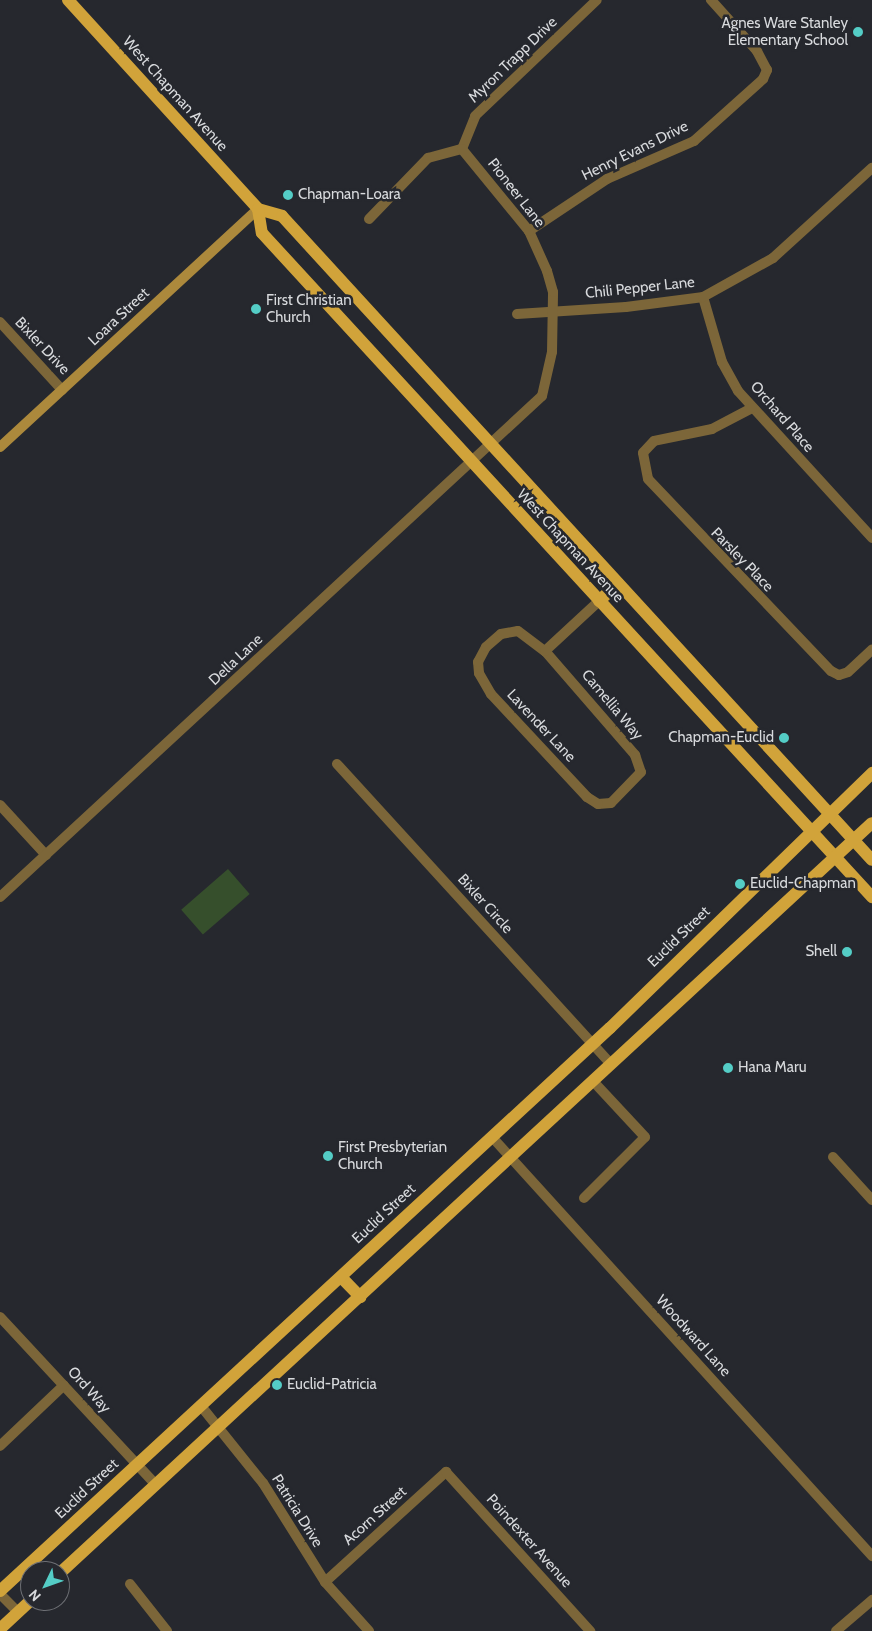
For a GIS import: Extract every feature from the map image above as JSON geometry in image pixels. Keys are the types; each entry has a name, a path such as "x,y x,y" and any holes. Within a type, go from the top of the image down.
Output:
{"main road":[{"name":"West Chapman Avenue","path":"68,0 258,209 282,216 872,860"},
{"name":"West Chapman Avenue","path":"258,209 262,233 872,897"},
{"path":"599,601 618,583"},
{"name":"Euclid Street","path":"0,1592 593,1044 872,773"},
{"path":"70,1564 872,823"},
{"path":"340,1277 360,1297"},
{"path":"0,1629 18,1612"}],"street":[{"name":"Myron Trapp Drive","path":"462,149 475,116 597,0"},
{"name":"Henry Evans Drive","path":"529,231 607,179 694,141 758,85 768,70 758,50 711,0"},
{"path":"369,219 428,158 462,149"},
{"name":"Pioneer Lane","path":"462,149 529,231 547,271 554,311 552,352 542,396 492,445"},
{"name":"Chili Pepper Lane","path":"517,314 703,297 773,258 872,168"},
{"name":"Loara Street","path":"0,447 258,209"},
{"name":"Orchard Place","path":"703,297 722,362 752,408 872,538"},
{"name":"Bixler Drive","path":"0,322 62,390"},
{"name":"Parsley Place","path":"752,408 712,428 654,441 643,453 648,479 816,657 839,675 872,650"},
{"name":"Della Lane","path":"0,897 492,445"},
{"path":"544,651 599,601"},
{"name":"Camellia Way","path":"486,647 501,634 518,631 544,651 635,756 641,772 611,803"},
{"name":"Lavender Lane","path":"486,647 478,662 491,694 587,797 598,804 611,803"},
{"name":"Bixler Circle","path":"337,764 612,1064"},
{"path":"0,805 46,855"},
{"path":"584,1198 646,1137 593,1081"},
{"name":"Woodward Lane","path":"492,1136 872,1556"},
{"path":"833,1157 872,1200"},
{"name":"Ord Way","path":"0,1317 156,1485"},
{"path":"0,1446 64,1384"},
{"name":"Patricia Drive","path":"201,1406 263,1483 325,1582 369,1631"},
{"name":"Acorn Street","path":"325,1582 446,1472"},
{"name":"Poindexter Avenue","path":"446,1472 590,1631"},
{"path":"130,1584 167,1631"},
{"path":"0,1592 18,1612"},
{"path":"836,1631 872,1600"}],"green space":[{"path":"228,869 250,894 203,935 181,910"}],"place":[{"name":"Agnes Ware Stanley Elementary School","path":"858,32"},
{"name":"Chapman-Loara","path":"288,195"},
{"name":"First Christian Church","path":"256,309"},
{"name":"Chapman-Euclid","path":"784,738"},
{"name":"Euclid-Chapman","path":"740,884"},
{"name":"Shell","path":"847,952"},
{"name":"Hana Maru","path":"728,1068"},
{"name":"First Presbyterian Church","path":"328,1156"},
{"name":"Euclid-Patricia","path":"277,1385"}]}
